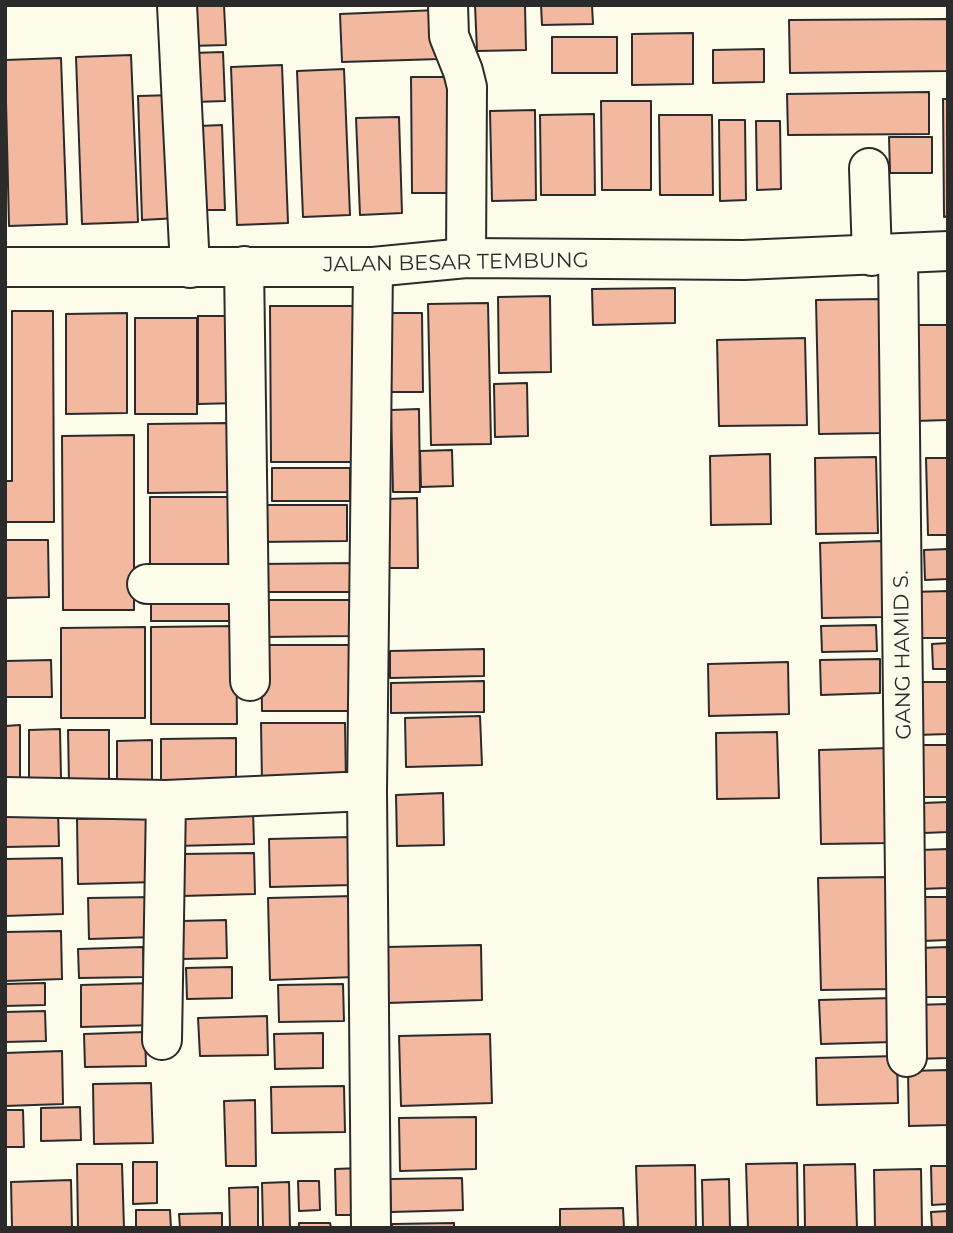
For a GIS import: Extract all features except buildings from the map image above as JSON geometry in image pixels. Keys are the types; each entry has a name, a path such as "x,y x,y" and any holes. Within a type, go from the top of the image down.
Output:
{"main road":[{"path":"177,5 190,268"},
{"path":"448,5 449,36 467,87 466,258"},
{"name":"GANG HAMID S.","path":"869,168 885,255 907,1057"},
{"name":"JALAN BESAR TEMBUNG","path":"5,267 373,267 466,258 744,260 948,251"},
{"path":"244,266 250,681"},
{"path":"371,1228 367,791 373,267"},
{"path":"147,584 247,584"},
{"path":"5,797 166,800 367,791"},
{"path":"162,1040 166,800"}]}
